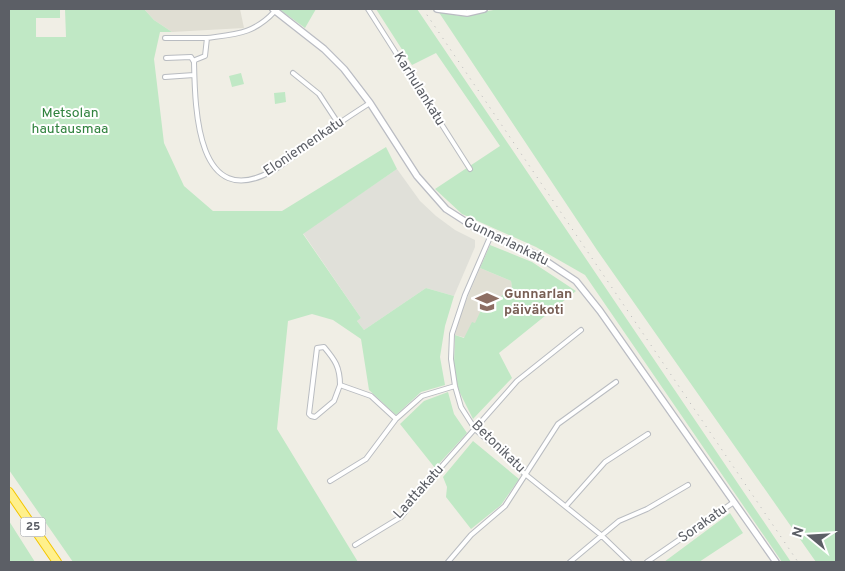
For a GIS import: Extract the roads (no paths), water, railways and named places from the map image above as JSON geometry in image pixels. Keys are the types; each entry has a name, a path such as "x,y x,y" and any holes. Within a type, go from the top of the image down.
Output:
{"highway":[{"name":"25","path":"9,492 57,562"}],"street":[{"name":"Karhulankatu","path":"368,9 470,169"},
{"path":"436,9 467,13 484,9"},
{"path":"165,38 207,38 247,31 261,25 274,10"},
{"name":"Gunnarlankatu","path":"274,10 324,49 344,69 370,104 417,176 441,205 464,222 537,255 572,278 582,288 776,562"},
{"path":"166,58 191,57 194,62 205,56 207,38"},
{"name":"Eloniemenkatu","path":"194,62 194,91 202,143 211,163 223,176 231,180 246,181 273,170 338,123 370,104"},
{"path":"293,73 319,94 338,123"},
{"path":"165,76 194,75"},
{"name":"Betonikatu","path":"491,235 452,334 451,359 455,386 461,407 475,429 525,474 601,535 629,562"},
{"name":"Laattakatu","path":"355,545 401,517 436,473 517,381 581,330"},
{"path":"324,347 339,368 340,385 334,401 315,417 311,416 309,414 317,348 324,347"},
{"path":"448,562 471,535 505,506 558,424 616,382"},
{"path":"340,385 371,396 396,419"},
{"path":"330,481 366,459 396,419 422,396 455,386"},
{"path":"566,506 605,462 648,434"},
{"path":"570,562 619,521 647,509 688,485"},
{"name":"Sorakatu","path":"647,562 734,502"}],"railway":[{"path":"423,9 798,562"}],"place":[{"name":"Gunnarlan päiväkoti","path":"487,302"}],"park label":[{"name":"Metsolan hautausmaa","path":"70,122"}]}
